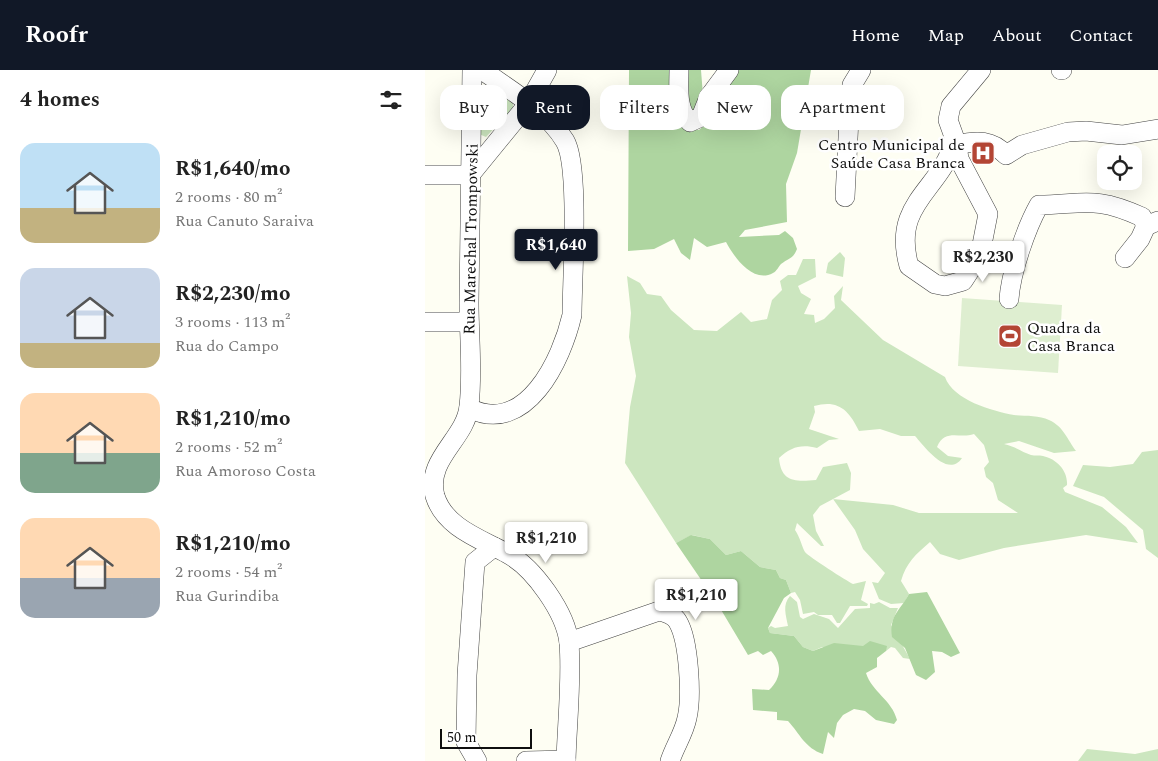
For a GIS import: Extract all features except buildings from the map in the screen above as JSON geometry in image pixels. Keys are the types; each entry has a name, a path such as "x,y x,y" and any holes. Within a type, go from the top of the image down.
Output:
{"street":[{"name":"Rua Marechal Trompowski","path":"469,408 472,70"},
{"path":"482,70 517,96"},
{"path":"539,85 547,70"},
{"path":"679,70 681,107 684,117 690,122 701,118 709,97 729,70"},
{"path":"845,197 850,99 852,85 861,70"},
{"path":"956,143 909,216 904,244 909,266 935,284 945,286 963,281 976,265 988,214 984,203 959,159 956,143 948,120 951,106 976,75 995,70"},
{"path":"425,175 470,175 517,117"},
{"path":"526,761 566,761 569,642 563,622 547,592 525,566 457,527 445,514 436,498 433,484 435,470 469,408 480,414 493,415 508,413 524,403 541,386 567,338 572,315 573,167 566,143 556,130"},
{"path":"956,143 975,141 987,143 999,148 1006,155 1022,145 1069,132 1086,131 1122,136 1158,130"},
{"path":"1009,299 1010,278 1031,219 1039,205 1084,201 1111,204 1142,218 1153,220 1125,258"},
{"path":"425,322 469,322"},
{"path":"477,761 466,742 467,675 475,562 493,546"},
{"path":"569,642 659,611 672,616 678,622 686,654 689,708 687,720 670,761"}],"green space":[{"path":"629,70 673,70 676,85 629,85"},
{"path":"685,70 701,70 702,85 698,85 698,108 691,111 688,107 688,85 686,85"},
{"path":"737,70 811,70 808,85 781,85 781,130 801,130 797,153 786,184 787,222 745,230 739,237 779,235 785,231 793,238 797,249 792,257 781,264 774,272 758,275 751,272 739,261 726,242 707,247 694,238 690,260 681,253 674,239 654,249 628,251 629,130 771,130 771,85 723,85"},
{"path":"507,97 513,100 513,108 507,114"},
{"path":"480,130 493,130 486,137 479,134"},
{"path":"840,252 845,258 843,277 826,273 828,263"},
{"path":"803,259 815,259 816,277 798,286 801,293 811,299 804,314 814,315 815,323 824,319 835,308 834,296 843,286 841,300 883,340 945,377 949,385 965,398 995,411 1014,415 1041,417 1054,423 1062,430 1076,451 1054,453 1019,441 1004,444 1031,455 1053,460 1061,466 1066,475 1067,485 1063,488 1065,492 1102,507 1126,527 1138,543 1086,535 1004,548 959,560 940,554 930,542 912,559 903,575 901,581 909,594 904,603 891,604 879,599 872,582 878,583 885,573 863,549 855,530 833,499 820,506 813,515 816,531 824,546 821,546 797,523 795,530 805,552 813,559 853,584 866,581 861,600 868,604 867,606 850,606 840,623 837,623 832,615 818,615 814,612 803,614 800,600 795,592 791,593 786,580 780,578 776,570 760,567 741,551 726,555 710,539 692,535 676,543 625,463 630,407 636,376 629,337 631,313 627,276 640,283 647,294 661,296 671,310 694,330 717,331 741,312 751,322 767,319 772,300 782,290 780,281 788,275 796,275","holes":["822,404 836,405 842,408 851,417 859,431 880,429 901,436 915,436 937,459 950,465 962,458 948,456 937,447 940,441 948,436 974,434 984,445 989,462 984,468 986,477 993,483 998,500 1018,513 919,513 893,505 833,499 850,490 851,473 847,463 823,467 816,480 802,481 790,479 786,476 780,466 779,458 797,447 817,448 829,440 839,439 809,429 815,412 814,406"]},
{"name":"Quadra da Casa Branca","path":"962,298 1062,305 1058,373 958,366"},
{"path":"1158,450 1158,558 1146,549 1143,530 1104,497 1073,486 1083,465 1110,467 1133,464 1142,452"},
{"path":"691,535 710,539 726,555 741,551 760,567 776,570 780,578 786,580 791,593 784,598 768,628 770,633 794,636 803,647 813,651 834,643 863,646 870,641 887,646 886,651 877,658 877,667 866,673 873,686 891,707 897,720 894,724 876,720 865,711 854,709 843,715 837,723 834,738 828,732 823,754 807,744 788,721 777,720 777,712 753,710 752,689 769,690 776,681 779,666 771,651 763,655 758,651 748,655 717,603 676,543"},
{"path":"927,592 960,653 951,657 942,652 932,651 935,672 926,680 916,675 905,648 892,637 892,623 909,594"},
{"path":"790,596 797,602 800,617 803,619 814,614 829,619 838,628 855,609 870,608 870,603 879,602 890,608 898,608 891,625 910,659 903,658 895,648 891,647 886,651 886,646 822,647 813,651 803,647 794,636 770,633 768,628 771,626 775,628 788,626 785,607"},
{"path":"1087,749 1135,754 1158,749 1158,761 1078,761"}],"place":[{"name":"Centro Municipal de Saúde Casa Branca","path":"983,153"},
{"name":"Quadra da Casa Branca","path":"1010,336"}]}
